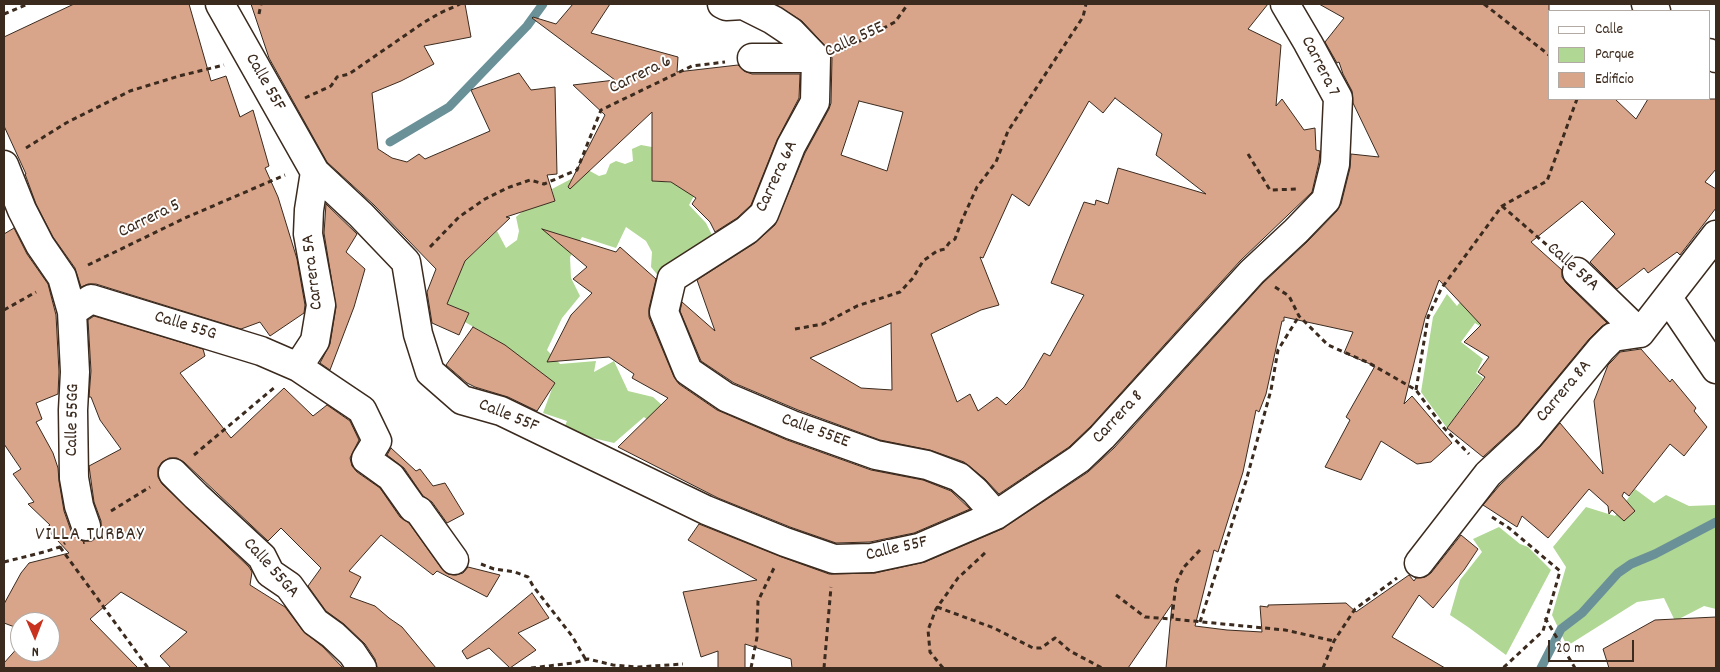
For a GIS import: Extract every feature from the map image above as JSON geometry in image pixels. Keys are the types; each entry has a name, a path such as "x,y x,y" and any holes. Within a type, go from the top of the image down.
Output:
{"street":[{"name":"Calle 55F","path":"220,4 315,172 362,215 406,262 418,334 430,372 462,400 501,411 706,510 784,542 834,559 872,558 919,548 996,515"},
{"name":"Calle 55E","path":"722,4 726,6 743,5 774,20 791,32 816,58"},
{"name":"Carrera 7","path":"1285,4 1338,98 1334,164 1326,200"},
{"path":"752,58 816,58"},
{"name":"Carrera 6A","path":"664,312 672,278 747,230 764,214 792,146 815,102 816,58"},
{"path":"12,158 22,210 40,245 62,277 72,312"},
{"name":"Carrera 5A","path":"298,367 315,341 321,305 308,234 309,210 315,172"},
{"name":"Carrera 8","path":"996,515 1079,459 1102,437 1252,272 1326,200"},
{"path":"1640,333 1716,235"},
{"name":"Calle 58A","path":"1577,272 1640,333"},
{"path":"1668,298 1716,369"},
{"name":"Calle 55G","path":"72,312 91,300 262,351 298,367 362,410 377,441 366,459 391,477 413,508 419,511 454,560"},
{"name":"Calle 55GG","path":"72,312 75,372 73,410 74,478 79,506 86,526"},
{"name":"Calle 55EE","path":"664,312 688,371 726,398 876,455 927,465 958,477 975,491 996,515"},
{"name":"Carrera 8A","path":"1419,563 1488,474 1529,436 1613,336 1640,333"},
{"name":"Calle 55GA","path":"173,473 262,557 270,573 288,586 314,622 346,647 362,668"}],"path":[{"path":"4,14 28,4"},
{"path":"279,110 331,86 337,77 349,74 440,13 460,4"},
{"name":"Calle 55E","path":"816,58 842,50 895,22 908,4"},
{"path":"795,329 823,324 856,306 900,292 913,278 923,261 937,251 946,249 949,243 955,240 977,187 996,162 1008,131 1083,17 1086,4"},
{"path":"1484,4 1548,54"},
{"name":"Carrera 6","path":"431,255 430,248 459,217 485,199 506,188 530,180 544,184 577,170 601,110 692,66 752,58"},
{"path":"12,158 66,122 130,91 179,76 251,60"},
{"path":"1416,390 1428,317 1440,289 1502,206 1547,181 1577,100"},
{"path":"1248,154 1270,190 1319,188 1326,200"},
{"name":"Carrera 5","path":"4,310 62,277 185,218 283,175 315,172"},
{"name":"Calle 58A","path":"1502,206 1577,272"},
{"path":"1252,272 1289,296 1299,316 1328,345 1369,363 1416,390 1444,428 1488,474"},
{"path":"1200,622 1246,481 1270,390 1278,350 1299,316"},
{"path":"1486,513 1509,528 1560,571 1545,618 1543,631 1503,668"},
{"path":"943,668 930,652 928,630 937,607 958,578 987,552 996,515"},
{"path":"752,668 757,638 758,601 784,542"},
{"path":"60,547 148,668"},
{"path":"1172,619 1176,583 1184,567 1200,550"},
{"path":"824,668 834,559"},
{"path":"454,560 474,562 528,577 572,636 586,660"},
{"path":"1323,668 1334,641 1355,609 1419,563"},
{"path":"1116,595 1145,617 1285,630 1334,641"},
{"path":"937,607 994,628 1033,648 1040,648 1055,638 1070,651 1102,668"},
{"path":"1545,618 1575,668"},
{"path":"531,668 586,660 641,668 683,664"}],"green space":[{"path":"641,145 652,147 652,181 678,183 694,196 689,205 706,223 715,241 660,278 651,267 652,252 646,241 626,227 616,248 582,237 570,257 571,278 580,296 562,318 547,350 560,364 596,361 594,372 614,361 628,391 653,397 672,414 676,443 644,417 614,443 563,431 567,421 543,413 553,386 489,336 465,322 469,313 447,304 465,261 497,231 506,248 517,240 519,231 516,217 523,211 555,201 552,189 588,170 599,176 606,174 610,164 616,161 625,164 633,161 632,149"},
{"path":"1468,292 1486,330 1475,323 1461,342 1483,359 1476,373 1483,378 1447,428 1421,392 1433,317 1447,294 1457,306"},
{"path":"1635,489 1654,503 1666,495 1689,506 1716,505 1716,609 1704,606 1675,621 1664,598 1637,602 1567,646 1552,615 1566,567 1553,547 1586,507 1615,516"},
{"path":"1499,527 1520,544 1528,547 1551,570 1506,655 1450,615 1460,580 1482,552 1473,539"}],"building":[{"path":"74,4 189,4 211,81 226,76 240,117 253,110 269,166 265,168 278,197 297,259 305,305 304,313 270,336 260,322 241,329 96,284 88,284 81,287 75,268 53,237 36,204 26,174 4,126 4,37"},
{"path":"251,4 465,4 471,37 424,46 434,64 372,93 378,149 392,158 407,162 419,154 425,159 490,131 471,90 519,73 531,90 555,87 557,174 547,175 555,201 506,217 510,218 465,261 447,304 469,313 459,335 432,323 427,292 436,269 374,205 327,162 269,58"},
{"path":"573,4 610,4 591,33 678,57 677,72 738,65 744,71 752,74 800,74 799,98 777,140 751,205 737,218 715,232 710,222 692,204 696,198 671,182 652,181 652,112 570,189 568,187 605,115 573,85 615,80 532,18 556,24"},
{"path":"775,4 1268,4 1248,29 1281,45 1276,106 1282,99 1304,130 1315,128 1316,150 1320,151 1312,192 1240,261 1091,426 1069,447 999,494 985,479 964,462 930,450 880,440 798,410 734,383 701,361 680,311 682,302 715,331 697,280 755,243 775,225 805,153 829,109 831,103 832,58 830,51 802,21","holes":["1115,98 1162,134 1156,155 1206,194 1118,168 1108,204 1096,200 1095,205 1084,202 1051,283 1084,295 1050,356 1044,353 1024,387 1006,405 997,397 978,411 970,394 957,402 931,334 981,310 999,305 980,257 983,258 1012,194 1029,206 1089,101 1103,113","859,101 903,112 887,171 841,155","891,323 892,390 861,388 810,358"]},
{"path":"1319,4 1549,4 1548,100 1616,100 1636,119 1647,100 1716,99 1716,169 1705,182 1716,189 1716,208 1680,255 1677,252 1648,273 1644,268 1617,289 1590,262 1615,234 1582,201 1531,242 1562,270 1562,277 1566,283 1607,323 1589,339 1518,425 1483,457 1447,428 1485,377 1478,372 1489,357 1464,342 1481,325 1439,280 1425,318 1404,404 1412,396 1452,443 1431,462 1417,464 1381,441 1361,480 1325,467 1350,420 1346,417 1375,366 1344,353 1353,332 1284,317 1284,321 1282,321 1266,394 1259,412 1256,410 1243,472 1218,552 1214,550 1195,626 1262,632 1260,606 1268,607 1268,605 1346,603 1356,612 1409,575 1414,581 1416,578 1425,577 1431,573 1461,535 1478,549 1464,570 1433,608 1419,595 1392,637 1445,668 1166,668 1172,604 1128,668 792,668 791,659 745,644 745,668 718,668 718,651 701,657 683,592 757,580 688,540 699,524 829,574 875,573 925,562 1002,529 1088,472 1114,448 1263,283 1337,211 1341,204 1350,168 1351,154 1379,157 1353,103 1352,91 1339,62 1337,63 1325,42 1344,18"},
{"path":"326,204 357,234 346,252 365,269 354,307 330,370 320,363 330,344 336,307 324,233"},
{"path":"14,228 27,254 48,284 56,315 59,372 58,394 36,403 42,419 36,422 53,453 58,468 64,511 75,537 83,541 84,544 84,541 92,541 97,537 101,529 101,521 94,502 89,466 121,449 100,420 91,397 89,397 91,371 88,320 94,316 203,349 205,356 180,373 231,438 284,388 313,416 327,405 350,421 359,440 350,458 352,466 357,472 380,488 400,517 409,523 442,569 448,574 456,575 463,573 468,567 500,575 487,597 437,571 433,575 381,535 349,571 361,577 350,597 375,606 402,627 436,668 377,668 375,659 365,644 344,624 326,611 308,586 321,568 281,528 268,541 184,462 177,458 169,458 162,462 158,468 158,477 162,484 249,567 252,572 250,585 285,607 303,631 323,647 343,668 171,668 160,656 187,632 121,592 90,619 138,668 4,668 4,663 10,656 10,662 60,662 60,612 10,612 10,625 4,623 4,604 21,573 29,563 69,553 46,528 50,525 28,504 34,502 13,474 21,469 4,444 4,234"},
{"path":"542,229 616,252 620,247 656,279 649,308 649,317 674,377 679,384 717,410 787,440 871,470 923,480 951,491 970,509 914,533 870,542 836,543 718,498 618,447 668,398 632,378 634,374 609,357 547,362 571,315 592,293 573,279 587,267"},
{"path":"473,327 505,345 555,383 537,411 508,397 467,383 446,365"},
{"path":"1641,349 1670,382 1672,379 1696,408 1694,411 1707,427 1684,456 1670,444 1629,496 1624,492 1622,496 1635,511 1624,521 1612,510 1609,514 1608,506 1589,489 1548,538 1522,516 1517,527 1483,505 1500,485 1540,447 1560,423 1603,474 1594,401 1608,365 1620,352"},
{"path":"391,448 416,471 420,469 433,486 445,483 464,514 447,523 432,502 423,496 404,468 387,455"},
{"path":"532,593 549,618 518,633 536,650 510,668 489,648 467,659 462,651"},
{"path":"1716,617 1716,668 1609,668 1603,649 1655,620"}],"waterway":[{"path":"390,142 449,107 527,26 543,4"},
{"path":"1541,668 1561,629 1582,613 1618,573 1631,564 1655,554 1716,522"}],"district":[{"name":"VILLA TURBAY","path":"90,536"}]}
